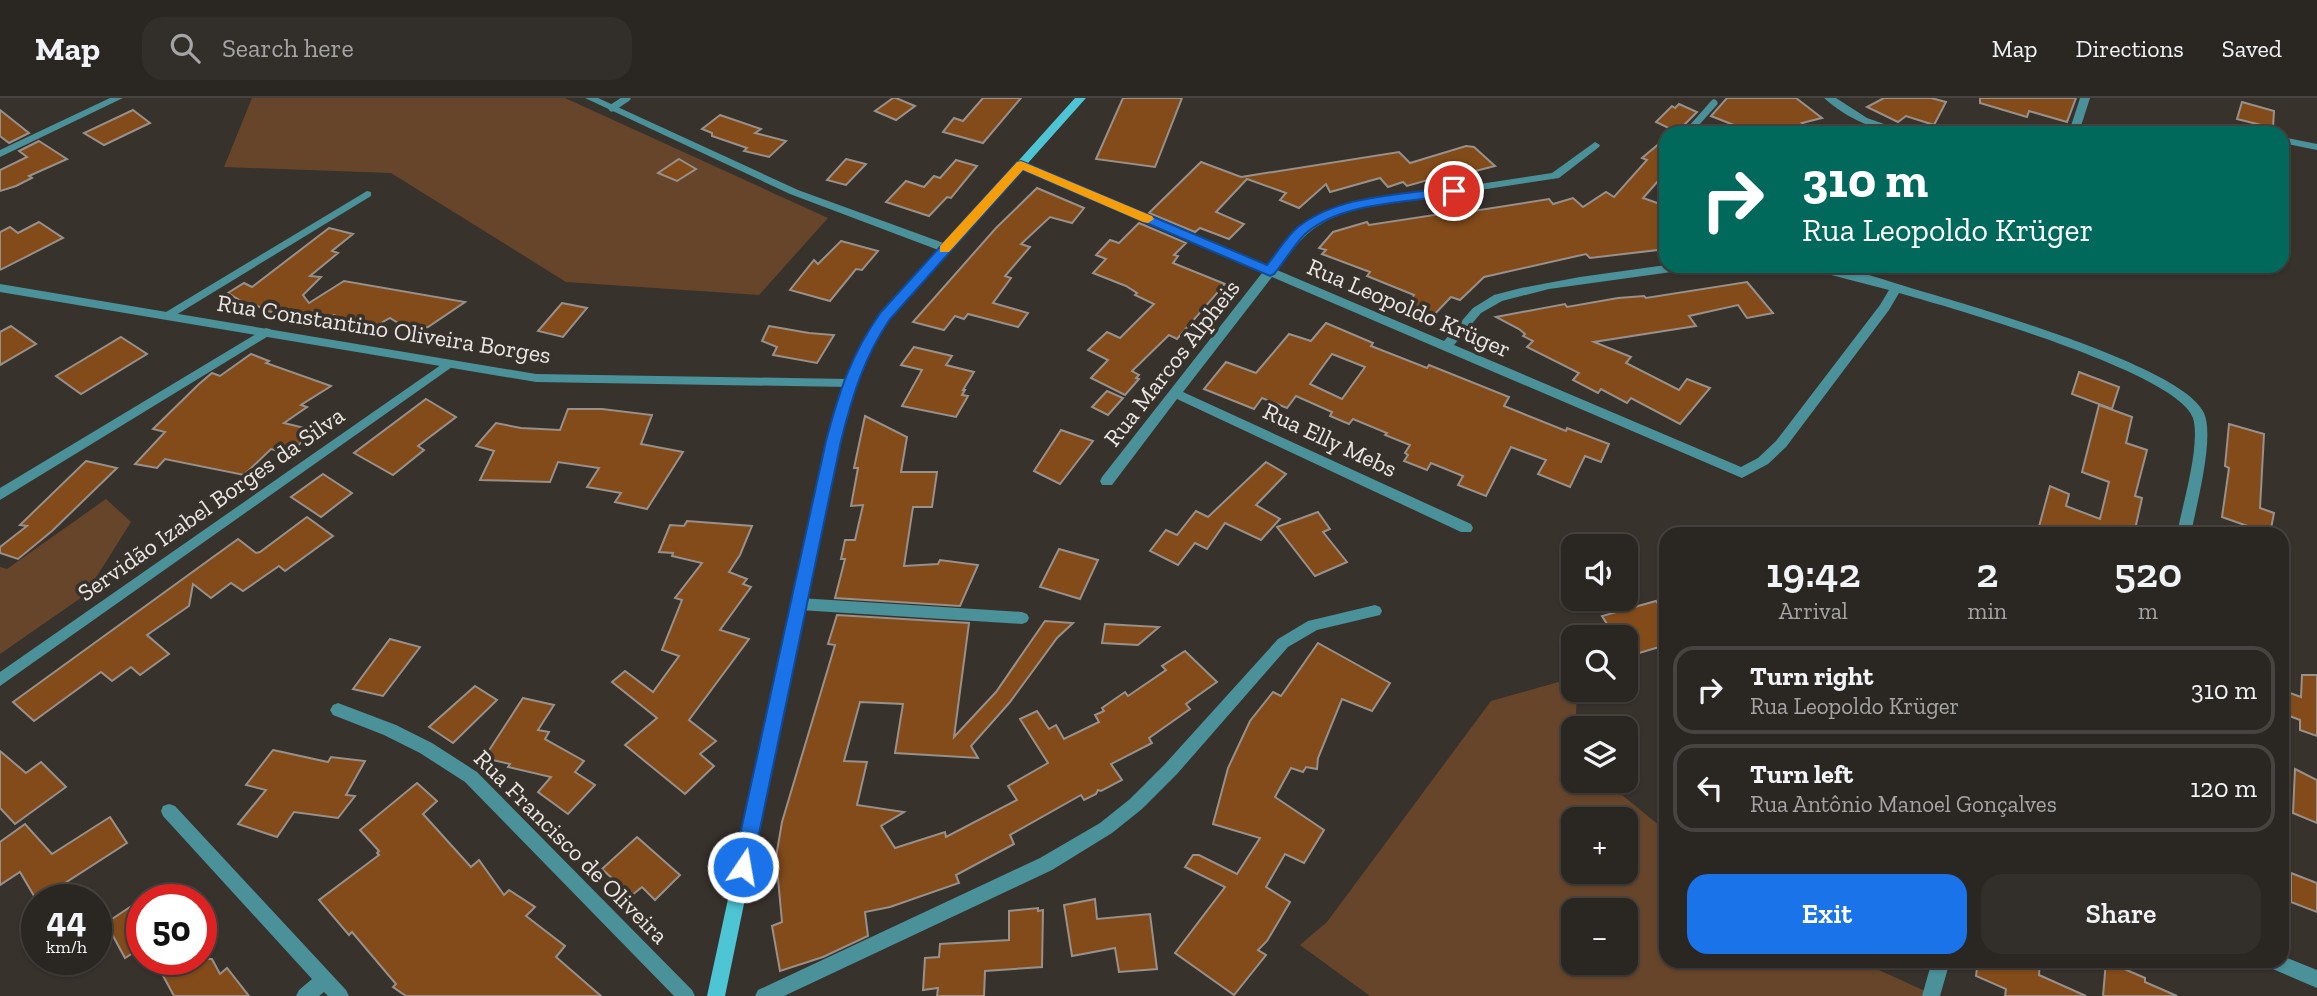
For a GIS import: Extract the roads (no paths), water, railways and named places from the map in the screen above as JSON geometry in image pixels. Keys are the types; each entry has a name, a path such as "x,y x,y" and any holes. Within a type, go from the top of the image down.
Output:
{"main road":[{"path":"716,996 849,383 869,338 885,316 1081,98"}],"street":[{"path":"0,155 118,98"},
{"path":"590,98 794,192 945,248"},
{"path":"2076,126 2085,98"},
{"path":"1837,100 1878,126"},
{"path":"2289,141 2317,147"},
{"name":"Rua Marcos Alpheis","path":"1107,481 1300,232 1324,216 1353,206 1555,176 1595,145"},
{"name":"Rua Leopoldo Krüger","path":"1021,165 1742,473 1763,461 1781,444 1885,307 1896,286"},
{"path":"167,315 367,194"},
{"path":"1446,346 1483,305 1499,298 1659,270"},
{"path":"1841,273 1896,286 2022,327 2126,366 2162,384 2198,411 2199,452 2185,527"},
{"name":"Rua Constantino Oliveira Borges","path":"0,288 516,375 557,379 849,383"},
{"path":"0,495 266,332"},
{"name":"Servidão Izabel Borges da Silva","path":"0,680 448,364"},
{"name":"Rua Elly Mebs","path":"1175,393 1466,528"},
{"path":"799,604 1022,618"},
{"path":"764,996 1079,846 1136,804 1171,769 1283,643 1313,625 1375,611"},
{"name":"Rua Francisco de Oliveira","path":"338,710 390,730 426,748 471,777 686,996"},
{"path":"169,811 340,996"},
{"path":"2289,967 2317,979"},
{"path":"1931,996 1939,968"},
{"path":"305,996 326,980"}],"lane":[{"path":"612,108 626,98"},
{"path":"1694,126 1714,103"}]}
